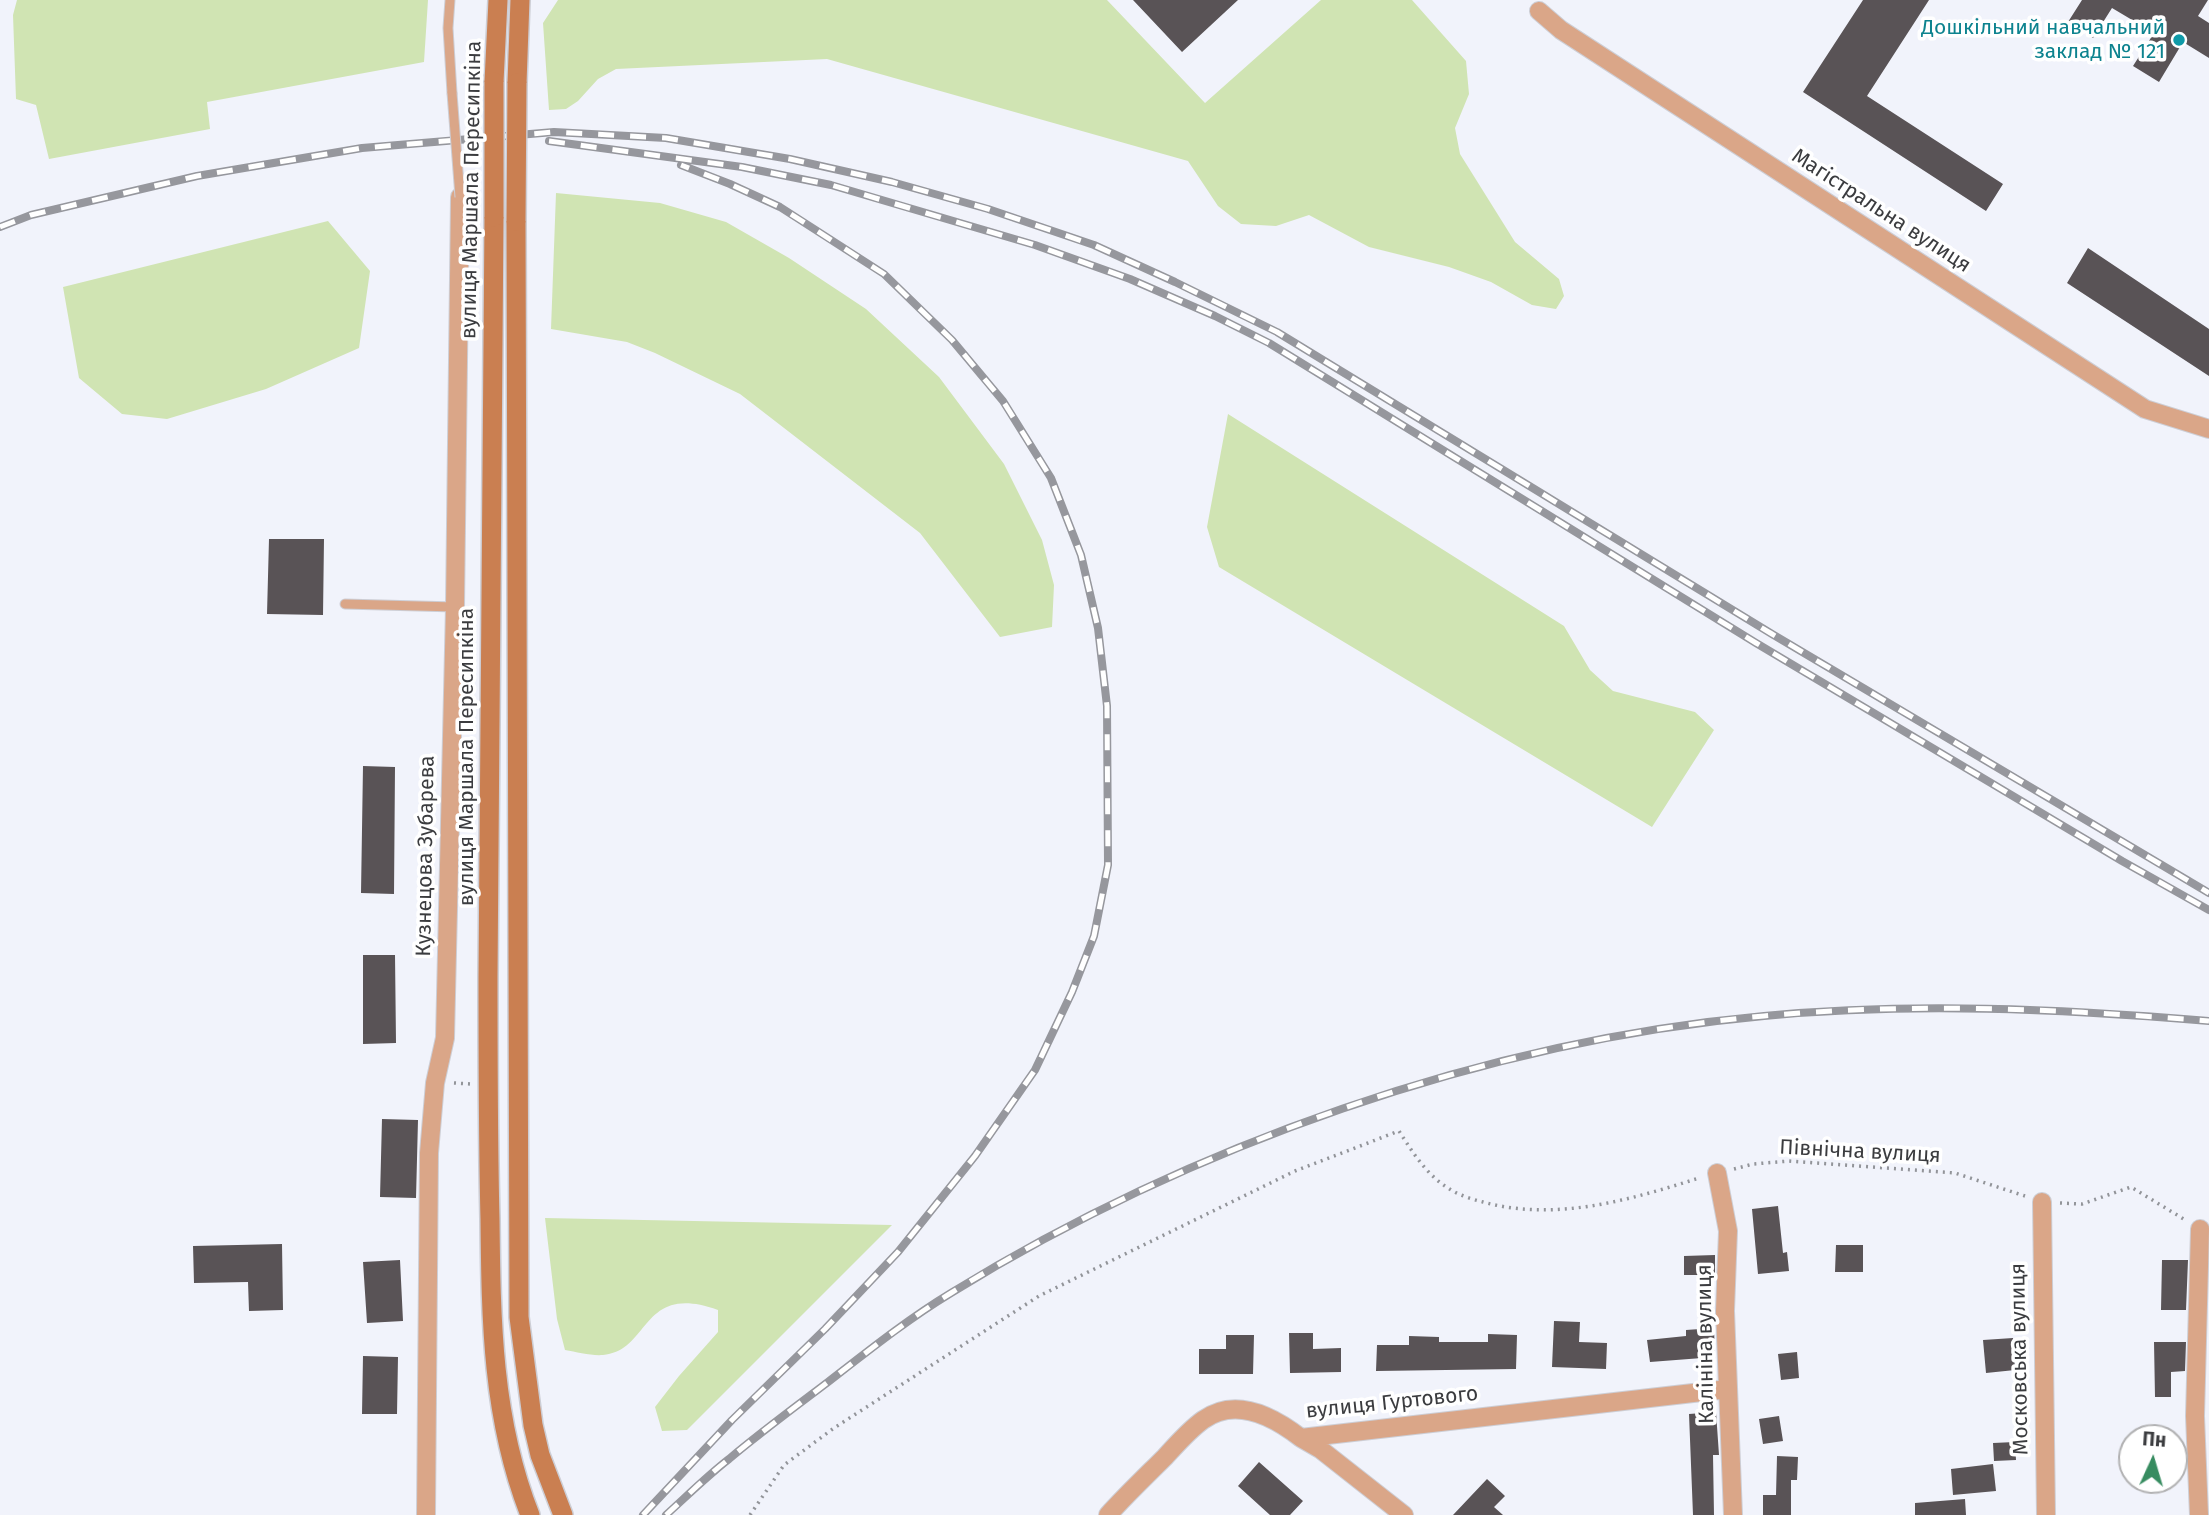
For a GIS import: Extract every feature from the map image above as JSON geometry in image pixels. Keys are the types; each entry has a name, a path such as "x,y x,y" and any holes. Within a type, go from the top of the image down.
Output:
{"main road":[{"name":"вулиця Маршала Пересипкіна","path":"498,0 494,82 488,1084 493,1350 504,1431 529,1512"},
{"name":"вулиця Маршала Пересипкіна","path":"520,0 516,221 519,1317 533,1425 551,1486 563,1515"}],"street":[{"name":"Магістральна вулиця","path":"1539,11 1561,30 2144,409 2209,429"},
{"name":"Кузнецова Зубарева","path":"426,1515 429,1153 435,1083 445,1038 456,607 460,197"},
{"name":"Калініна вулиця","path":"1717,1173 1728,1231 1725,1311 1733,1515"},
{"name":"Московська вулиця","path":"2042,1202 2046,1515"},
{"path":"2199,1515 2195,1416 2200,1229"},
{"name":"вулиця Гуртового","path":"1108,1515 1189,1432 1205,1418 1219,1412 1239,1409 1257,1412 1278,1420 1301,1438 1728,1389"},
{"path":"1301,1438 1320,1449 1404,1515"}],"lane":[{"path":"450,0 448,28 460,197"},
{"path":"345,604 456,607"}],"path":[{"path":"435,1083 488,1084"},
{"name":"Північна вулиця","path":"750,1515 784,1465 834,1428 1039,1296 1294,1171 1399,1132 1423,1167 1448,1189 1504,1208 1548,1211 1578,1207 1642,1196 1753,1164 1789,1161 1955,1173 2042,1202 2082,1205 2131,1187 2200,1229"}],"green space":[{"path":"17,0 428,0 424,62 207,102 210,129 49,159 36,105 16,99 13,15"},
{"path":"558,0 1107,0 1205,103 1321,0 1412,0 1466,61 1469,94 1455,128 1460,154 1515,242 1559,279 1564,296 1556,309 1532,305 1491,282 1449,267 1369,247 1309,215 1276,226 1241,224 1218,206 1188,161 827,59 616,69 598,79 578,101 566,109 549,110 543,23"},
{"path":"556,193 660,203 726,222 789,258 866,309 939,377 1004,464 1042,540 1054,585 1052,627 1000,637 920,533 740,394 627,342 551,329"},
{"path":"328,221 370,271 359,348 266,389 167,419 122,414 79,378 63,287"},
{"path":"1228,414 1564,626 1590,670 1613,691 1695,712 1714,730 1652,827 1219,567 1207,527"},
{"path":"545,1218 892,1225 687,1430 662,1431 655,1407 718,1332 718,1310 693,1304 674,1305 649,1320 619,1351 598,1355 565,1350 557,1319"}],"building":[{"path":"1133,0 1238,0 1182,52"},
{"path":"1863,0 1929,0 1867,96 2003,184 1986,211 1803,92"},
{"name":"Дошкільний навчальний заклад № 121","path":"2082,0 2208,0 2198,16 2209,23 2209,58 2183,42 2159,82 2133,66 2154,33 2112,8 2093,38 2068,22"},
{"path":"2088,248 2209,329 2209,376 2067,283"},
{"path":"269,539 324,539 323,615 267,614"},
{"path":"363,766 395,767 394,894 361,893"},
{"path":"363,955 395,955 396,1043 363,1044"},
{"path":"382,1119 418,1120 416,1198 380,1197"},
{"path":"1778,1206 1783,1253 1787,1252 1789,1271 1758,1274 1752,1209"},
{"path":"282,1244 283,1310 249,1311 248,1282 194,1283 193,1246"},
{"path":"1836,1245 1863,1245 1863,1272 1835,1272"},
{"path":"1715,1255 1715,1275 1684,1275 1684,1256"},
{"path":"400,1260 403,1321 367,1323 363,1262"},
{"path":"2162,1260 2188,1260 2186,1310 2161,1310"},
{"path":"1554,1321 1580,1322 1579,1342 1607,1343 1606,1369 1552,1367"},
{"path":"1714,1328 1715,1357 1650,1362 1647,1340 1686,1336 1686,1330"},
{"path":"1289,1333 1313,1333 1313,1349 1341,1348 1341,1372 1290,1373"},
{"path":"1488,1334 1517,1335 1516,1369 1376,1371 1377,1345 1409,1345 1409,1336 1439,1337 1439,1342 1488,1342"},
{"path":"1226,1335 1254,1335 1253,1374 1199,1374 1199,1349 1226,1349"},
{"path":"2013,1338 2015,1370 1986,1373 1983,1340"},
{"path":"2154,1342 2186,1342 2185,1371 2171,1372 2171,1397 2155,1397"},
{"path":"1797,1352 1799,1378 1781,1380 1778,1354"},
{"path":"363,1356 398,1357 397,1414 362,1414"},
{"path":"1716,1412 1719,1455 1713,1455 1714,1515 1693,1515 1689,1414"},
{"path":"1779,1416 1783,1441 1763,1444 1759,1419"},
{"path":"2015,1442 2016,1460 1994,1461 1993,1443"},
{"path":"1777,1456 1798,1457 1797,1480 1791,1480 1791,1515 1763,1515 1763,1495 1776,1495"},
{"path":"1259,1462 1303,1501 1290,1515 1270,1515 1238,1486"},
{"path":"1993,1464 1996,1491 1953,1495 1951,1469"},
{"path":"1487,1479 1505,1496 1494,1507 1503,1515 1453,1515"},
{"path":"1965,1499 1966,1515 1915,1515 1915,1503"}],"railway":[{"path":"0,227 31,215 197,176 362,148 554,132 666,138 790,159 892,182 988,209 1094,245 1277,332 1772,634 2209,893"},
{"path":"549,141 742,167 831,185 1035,245 1130,279 1215,316 1269,343 1756,643 2209,910"},
{"path":"643,1515 732,1420 825,1329 898,1252 975,1156 1035,1070 1072,992 1094,936 1108,865 1107,706 1098,628 1081,555 1051,478 1003,401 952,340 884,274 780,207 681,165"},
{"path":"666,1515 766,1429 888,1336 951,1293 1043,1240 1139,1191 1239,1147 1342,1109 1447,1076 1553,1049 1659,1029 1764,1016 1931,1008 2098,1013 2209,1021"}],"place":[{"name":"Дошкільний навчальний заклад № 121","path":"2179,40"}]}
